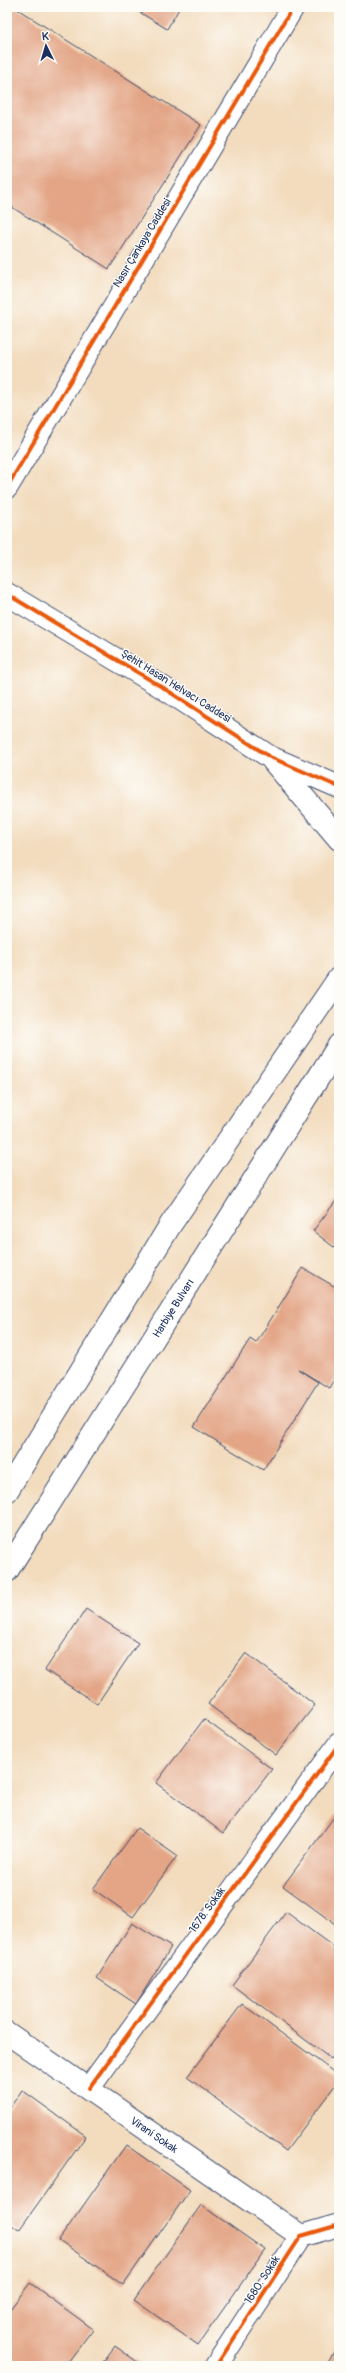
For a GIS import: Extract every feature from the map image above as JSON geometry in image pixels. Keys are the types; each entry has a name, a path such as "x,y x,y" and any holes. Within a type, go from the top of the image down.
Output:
{"street":[{"name":"Nasır Çankaya Caddesi","path":"7,488 293,7"},
{"name":"Şehit Hasan Helvacı Caddesi","path":"7,594 162,687 270,757 339,787"},
{"name":"Şehit Hasan Helvacı Caddesi","path":"270,757 339,839"},
{"path":"7,1491 171,1224 339,978"},
{"name":"Harbiye Bulvarı","path":"7,1571 339,1045"},
{"name":"1678. Sokak","path":"89,2088 339,1744"},
{"name":"Virani Sokak","path":"7,2033 89,2088 301,2236"},
{"path":"301,2236 339,2225"},
{"name":"1680. Sokak","path":"216,2366 301,2236"}],"building":[{"path":"7,7 14,7 201,125 109,269 7,204"},
{"path":"131,7 180,7 167,29"},
{"path":"339,1197 339,1251 313,1231"},
{"path":"303,1268 339,1289 339,1371 329,1388 298,1369 318,1382 263,1470 194,1427 250,1339 256,1343"},
{"path":"86,1609 138,1643 97,1704 45,1670"},
{"path":"246,1653 315,1705 276,1755 208,1704"},
{"path":"204,1719 272,1769 223,1833 156,1783"},
{"path":"337,1813 339,1814 339,1927 283,1886"},
{"path":"137,1828 177,1856 133,1917 93,1889"},
{"path":"286,1912 339,1951 339,2048 331,2059 232,1985"},
{"path":"132,1923 171,1947 136,2004 97,1978"},
{"path":"242,2004 339,2076 339,2080 286,2151 187,2077"},
{"path":"22,2090 86,2136 19,2230 7,2222 7,2112"},
{"path":"126,2145 190,2190 123,2285 59,2240"},
{"path":"201,2205 265,2250 198,2345 134,2300"},
{"path":"30,2283 93,2329 65,2366 7,2366 7,2313"},
{"path":"339,2344 339,2366 325,2366"},
{"path":"115,2346 143,2366 100,2366"}],"cycle path":[{"path":"7,487 293,7"},
{"path":"7,594 162,687 270,757 339,787"},
{"path":"89,2088 339,1744"},
{"path":"216,2366 301,2236 339,2225"}]}
